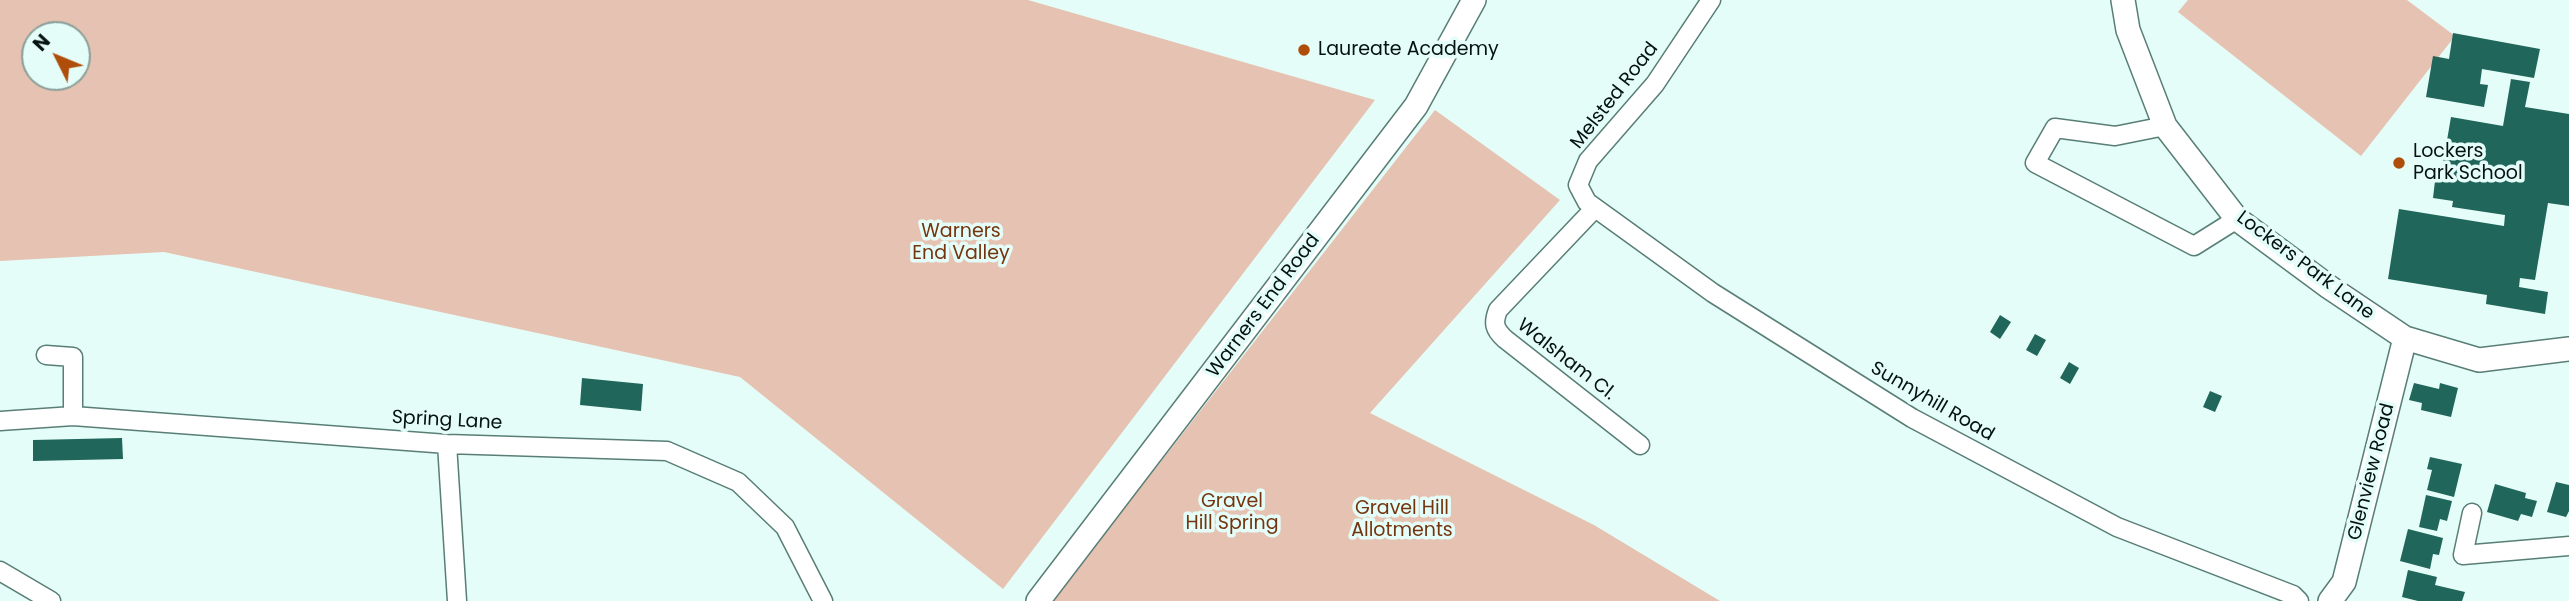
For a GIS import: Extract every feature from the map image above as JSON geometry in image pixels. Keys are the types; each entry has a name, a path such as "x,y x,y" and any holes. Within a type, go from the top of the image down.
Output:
{"street":[{"name":"Warners End Road","path":"1038,601 1416,106 1474,0"},
{"name":"Melsted Road","path":"1578,185 1588,161 1655,84 1711,0"},
{"name":"Lockers Park Lane","path":"2123,0 2128,30 2165,126 2237,219 2329,287 2405,338 2479,360 2569,349"},
{"path":"2165,126 2115,136 2055,128 2035,163 2194,246 2237,219"},
{"name":"Sunnyhill Road","path":"1578,185 1587,202 1713,293 1912,418 2117,527 2293,595 2299,601"},
{"name":"Walsham Cl.","path":"1595,208 1498,310 1494,321 1496,331 1504,339 1640,445"},
{"name":"Glenview Road","path":"2330,601 2344,582 2405,338"},
{"path":"46,355 73,357 73,416"},
{"name":"Spring Lane","path":"0,421 73,416 447,444 667,451 738,482 785,527 823,601"},
{"path":"447,444 457,601"},
{"path":"2472,513 2463,555 2569,546"},
{"path":"0,571 51,601"}],"green space":[{"name":"Warners End Valley","path":"0,0 1028,0 1375,100 1003,589 740,377 164,252 0,261"},
{"path":"2188,0 2407,0 2455,36 2361,156 2178,12"},
{"name":"Gravel Hill Spring","path":"1435,110 1560,200 1370,413 1594,525 1720,601 1052,601"}],"building":[{"path":"2453,33 2540,49 2534,78 2482,69 2480,84 2488,85 2484,107 2426,97 2433,56 2449,59"},
{"path":"2511,79 2530,82 2525,107 2569,114 2569,206 2548,203 2535,280 2520,278 2519,287 2548,292 2545,314 2486,304 2487,295 2388,279 2399,209 2504,226 2505,215 2452,207 2453,201 2433,198 2435,181 2440,181 2451,117 2503,126"},
{"path":"2000,315 2011,322 2000,339 1990,332"},
{"path":"2035,334 2046,340 2037,356 2026,350"},
{"path":"2069,362 2079,368 2070,384 2060,378"},
{"path":"582,378 643,384 641,411 580,405"},
{"path":"2414,383 2439,389 2440,383 2458,388 2451,417 2421,410 2422,403 2409,400"},
{"path":"2210,391 2222,396 2215,412 2203,407"},
{"path":"122,438 123,459 33,461 33,440"},
{"path":"2430,457 2462,464 2454,497 2427,490 2432,470 2427,469"},
{"path":"2556,482 2569,485 2569,511 2566,517 2547,512"},
{"path":"2495,484 2526,493 2525,498 2537,501 2532,517 2521,514 2518,521 2487,512"},
{"path":"2426,495 2452,501 2447,521 2440,519 2437,531 2419,527"},
{"path":"2408,529 2443,538 2439,555 2433,554 2430,569 2400,561"},
{"path":"2408,570 2437,577 2435,585 2465,592 2462,601 2418,601 2402,597"}],"place":[{"name":"Laureate Academy","path":"1304,50"},
{"name":"Lockers Park School","path":"2399,163"}],"park label":[{"name":"Gravel Hill Allotments","path":"1402,520"}]}
